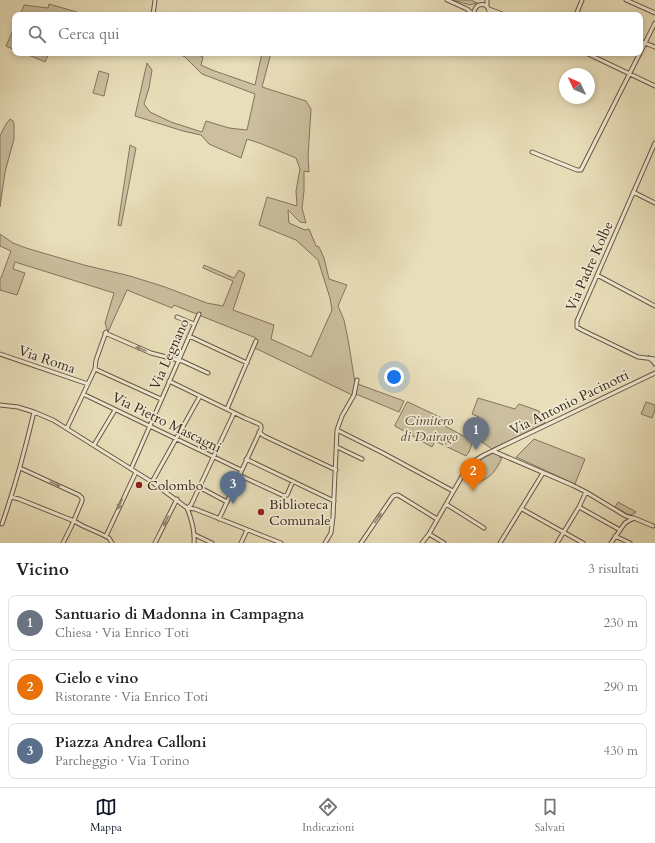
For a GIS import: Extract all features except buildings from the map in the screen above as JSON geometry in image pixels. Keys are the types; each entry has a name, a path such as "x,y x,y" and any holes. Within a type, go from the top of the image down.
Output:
{"street":[{"path":"153,12 155,0"},
{"path":"447,0 470,12"},
{"path":"467,9 476,8 486,0"},
{"path":"486,0 489,12"},
{"path":"577,12 582,0"},
{"path":"626,0 655,13"},
{"path":"481,5 496,12"},
{"path":"474,12 476,8"},
{"path":"643,47 655,23"},
{"path":"645,43 655,47"},
{"path":"592,56 655,86"},
{"path":"532,152 577,170 581,170 638,56"},
{"name":"Via Padre Kolbe","path":"655,143 577,321 577,327 582,330 638,357 655,358"},
{"path":"633,192 655,203"},
{"path":"597,275 655,306"},
{"name":"Via Legnano","path":"131,469 198,314"},
{"path":"177,317 194,324"},
{"path":"66,428 95,369 96,360 106,332 151,353 182,361 208,373"},
{"path":"189,336 247,363"},
{"path":"227,409 256,341"},
{"name":"Via Roma","path":"0,354 88,384"},
{"path":"649,358 655,364"},
{"path":"95,369 162,399"},
{"name":"Via Antonio Pacinotti","path":"422,543 465,471 474,461 655,373"},
{"path":"325,543 332,526 337,430 342,416 354,395 357,380"},
{"path":"169,381 261,426 218,519"},
{"name":"Via Pietro Mascagni","path":"83,394 241,470"},
{"path":"152,482 200,396"},
{"path":"0,405 18,407 53,420 152,482 177,499 187,508 281,543"},
{"path":"94,445 115,410"},
{"path":"2,524 12,497 34,412"},
{"path":"187,508 191,505 234,413"},
{"path":"337,430 453,491"},
{"path":"259,432 264,436 336,470"},
{"path":"337,447 362,458"},
{"path":"493,451 586,492 628,517 653,526"},
{"path":"246,459 334,501"},
{"path":"20,468 79,495 82,498 74,521 63,543"},
{"path":"106,536 136,472"},
{"path":"500,543 543,473"},
{"path":"239,475 284,496 287,495 293,481"},
{"path":"199,487 226,502"},
{"path":"557,543 579,507 586,492"},
{"path":"361,543 391,499 396,495 437,520"},
{"path":"12,497 74,521 106,536 112,543"},
{"path":"155,543 177,499"},
{"path":"446,504 484,528"},
{"path":"579,507 620,530"},
{"path":"187,508 195,535 194,543"},
{"path":"522,508 583,543"},
{"path":"611,543 625,523 634,518"},
{"path":"241,543 247,530"},
{"path":"428,534 444,543"},
{"path":"195,535 212,543"},
{"path":"615,536 630,543"}],"green space":[{"path":"453,0 471,0 477,3 470,5"},
{"path":"49,4 77,12 21,12 24,5 48,8"},
{"path":"12,33 12,49 6,46"},
{"path":"31,56 48,56 45,62"},
{"path":"183,56 201,56 203,57 201,65 255,85 261,56 270,56 262,87 306,101 311,109 308,157 309,172 304,171 302,208 306,223 300,222 288,210 289,223 305,230 309,229 316,246 319,247 324,258 329,279 347,285 338,306 344,320 355,383 404,401 399,412 356,394 352,395 255,348 256,338 174,305 172,308 127,290 108,332 105,323 114,293 15,262 13,269 25,273 17,295 0,290 0,278 11,251 0,246 0,234 13,243 26,248 84,265 130,276 165,287 207,303 223,306 233,281 203,268 204,265 234,278 239,270 245,274 233,310 274,325 271,339 311,357 332,310 330,298 318,260 296,240 259,225 267,197 297,206 296,191 300,169 296,158 247,139 241,158 209,144 201,135 135,116 147,63 152,70 149,88 144,104 150,112 171,122 202,132 206,121 229,128 247,130 255,94 202,74"},
{"path":"99,71 109,74 104,96 93,93"},
{"path":"10,119 14,124 14,139 5,172 0,207 0,136"},
{"path":"130,145 136,148 121,226 118,225"},
{"path":"478,398 515,409 519,404 539,411 545,423 492,449 476,438 479,417 472,414"},
{"name":"Cimitero di Dairago","path":"407,402 446,420 443,425 473,441 466,456 435,441 432,447 395,426"},
{"path":"646,402 655,405 652,418 641,414"},
{"path":"534,439 585,459 575,484 516,457"},
{"path":"493,453 502,458 496,470 479,482 475,480 479,471 478,468 473,466 468,469 475,462"},
{"path":"618,502 636,512 631,515 627,514 615,507"}],"place":[{"name":"Santuario di Madonna in Campagna","path":"476,450"},
{"name":"Colombo","path":"139,485"},
{"name":"Cielo e vino","path":"473,491"},
{"name":"Piazza Andrea Calloni","path":"233,504"},
{"name":"Biblioteca Comunale","path":"261,512"}]}
